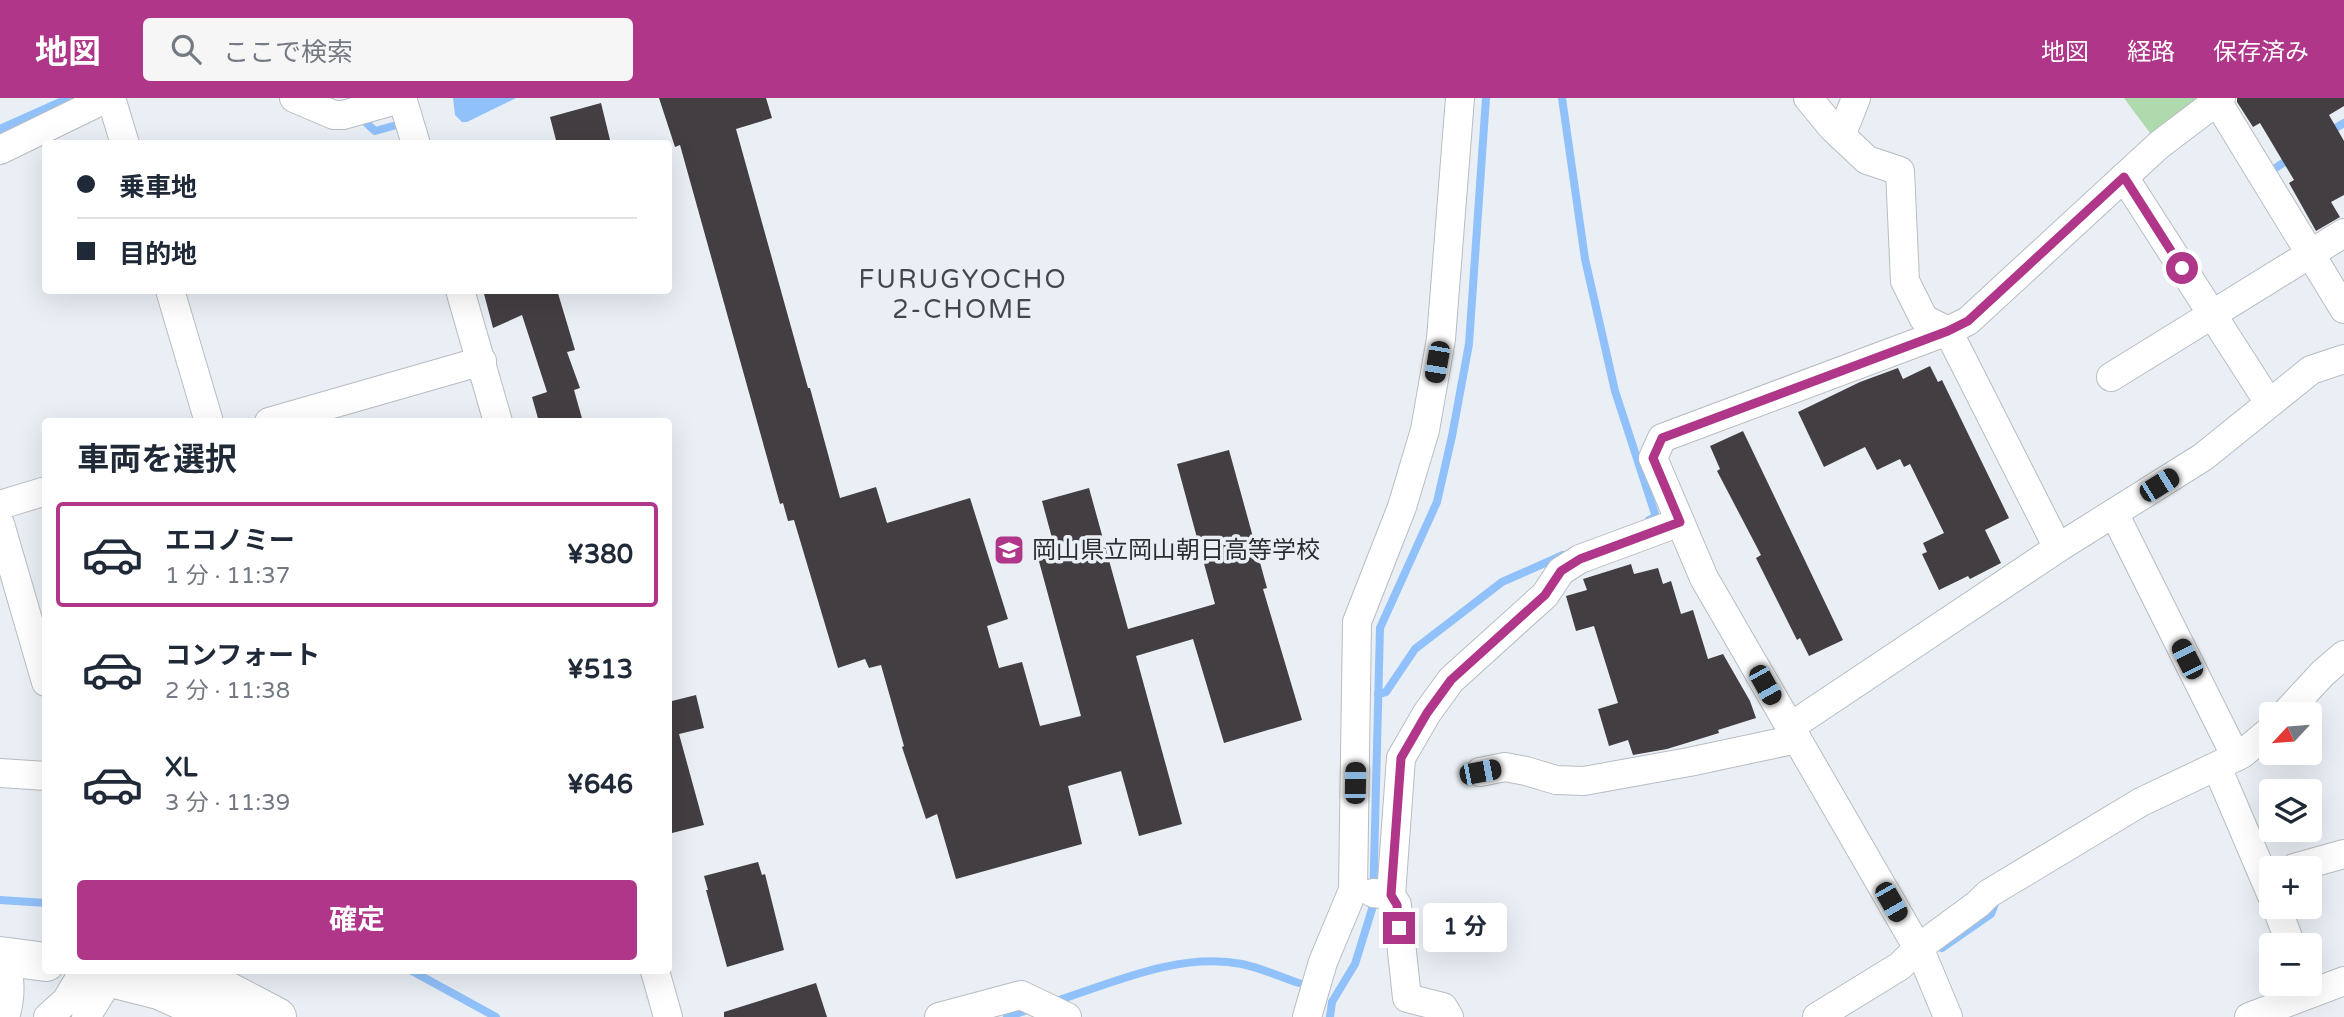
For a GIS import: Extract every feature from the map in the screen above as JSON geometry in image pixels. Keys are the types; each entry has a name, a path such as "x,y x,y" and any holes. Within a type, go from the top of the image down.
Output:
{"highway":[{"path":"2,948 42,937"},
{"path":"2,948 42,961"},
{"path":"101,974 159,990 219,1017"},
{"path":"196,974 277,1017"}],"street":[{"path":"0,150 109,98 124,140"},
{"path":"294,98 334,115 344,115 402,98 415,140"},
{"path":"1373,893 1357,622 1402,507 1425,430 1441,339 1460,98"},
{"path":"1808,98 1867,160 1900,171 1905,281 1924,319 1948,331 2058,548"},
{"path":"1842,136 1856,98"},
{"path":"1948,1017 1918,948 1704,578 1653,458 1662,438 1948,331 1968,321 2159,145 2219,99 2344,309"},
{"path":"2124,177 2269,403"},
{"path":"2111,377 2344,233"},
{"path":"171,294 208,418"},
{"path":"461,294 498,418"},
{"path":"1480,772 1505,767 1556,780 1584,781 1689,762 1793,733 2058,548 2203,457 2312,370 2344,359"},
{"path":"283,418 482,361"},
{"path":"0,505 42,492"},
{"path":"2114,513 2259,857"},
{"path":"1307,1017 1323,962 1373,893 1401,758 1427,713 1451,680 1545,595 1561,571 1580,559 1680,522"},
{"path":"0,524 42,668"},
{"path":"2296,702 2344,654"},
{"path":"1817,1017 1900,966 1918,948 1988,894 2141,802 2224,770 2259,740"},
{"path":"0,773 42,776"},
{"path":"2322,860 2344,853"},
{"path":"1373,893 1397,905 1407,998 1443,1007 1450,1017"},
{"path":"2,948 11,984 5,1017"},
{"path":"48,1017 96,974"},
{"path":"86,1017 97,974"},
{"path":"656,974 668,1017"},
{"path":"2322,986 2344,981"},
{"path":"947,1016 1021,995 1051,1009"},
{"path":"2249,1017 2294,996"}],"green space":[{"path":"2124,98 2204,98 2153,137"}],"water":[{"path":"453,98 516,98 462,122 455,115"}],"building":[{"path":"659,98 766,98 772,118 736,129 840,498 876,487 887,523 970,498 1008,619 987,626 999,668 1022,662 1040,726 1081,716 1034,543 1052,538 1042,501 1089,488 1128,629 1215,604 1177,464 1229,450 1267,588 1263,589 1302,720 1224,743 1193,639 1136,656 1182,824 1139,836 1121,771 1068,786 1082,844 956,879 937,814 926,819 902,747 904,746 881,665 869,668 865,659 838,668 794,520 788,521 783,503 780,504 680,145 675,147"},
{"path":"2237,98 2344,98 2344,106 2329,115 2344,141 2344,195 2331,202 2340,217 2316,231 2289,183 2294,180 2260,123 2253,127"},
{"path":"601,103 610,140 556,140 550,117"},
{"path":"484,294 558,294 575,350 567,352 580,388 574,390 582,418 538,418 532,397 547,392 522,315 493,328"},
{"path":"1930,366 1938,382 1942,380 2009,518 1985,530 2001,563 1970,579 1968,576 1939,590 1922,554 1927,552 1923,543 1944,533 1910,464 1904,467 1900,459 1877,470 1865,447 1824,467 1798,412 1860,382 1898,368 1903,379"},
{"path":"1743,431 1843,640 1809,656 1800,638 1797,640 1756,558 1761,555 1717,471 1720,469 1710,446"},
{"path":"1631,564 1634,574 1658,568 1663,584 1671,581 1681,614 1693,610 1708,659 1723,654 1750,701 1756,718 1667,749 1633,755 1628,740 1609,746 1598,709 1618,703 1594,626 1576,631 1566,596 1587,590 1583,579"},
{"path":"696,695 704,728 679,734 704,825 672,833 672,701"},
{"path":"758,862 762,875 765,874 784,950 727,967 704,876"},
{"path":"816,983 827,1017 724,1017 724,1012"}],"waterway":[{"path":"0,129 69,98"},
{"path":"1330,1017 1332,1002 1355,964 1373,906 1380,628 1437,502 1469,344 1486,98"},
{"path":"1562,98 1585,259 1615,391 1656,517 1649,520"},
{"path":"359,116 375,131 393,126"},
{"path":"2329,132 2344,123"},
{"path":"2271,171 2292,157"},
{"path":"1378,694 1386,692 1415,649 1502,582 1563,555"},
{"path":"0,900 42,903"},
{"path":"1942,948 1991,914 1996,901"},
{"path":"1053,1002 1146,971 1194,962 1242,964 1299,983"},
{"path":"417,974 496,1017"},
{"path":"1007,1017 1030,1009"}],"place":[{"name":"岡山県立岡山朝日高等学校","path":"1009,550"}],"district":[{"name":"FURUGYOCHO 2-CHOME","path":"963,294"}],"route":[{"path":"1399,928 1397,905 1391,895 1401,758 1427,713 1451,680 1545,595 1561,571 1580,559 1680,522 1653,458 1662,438 1948,331 1968,321 2124,177 2182,268"}]}
